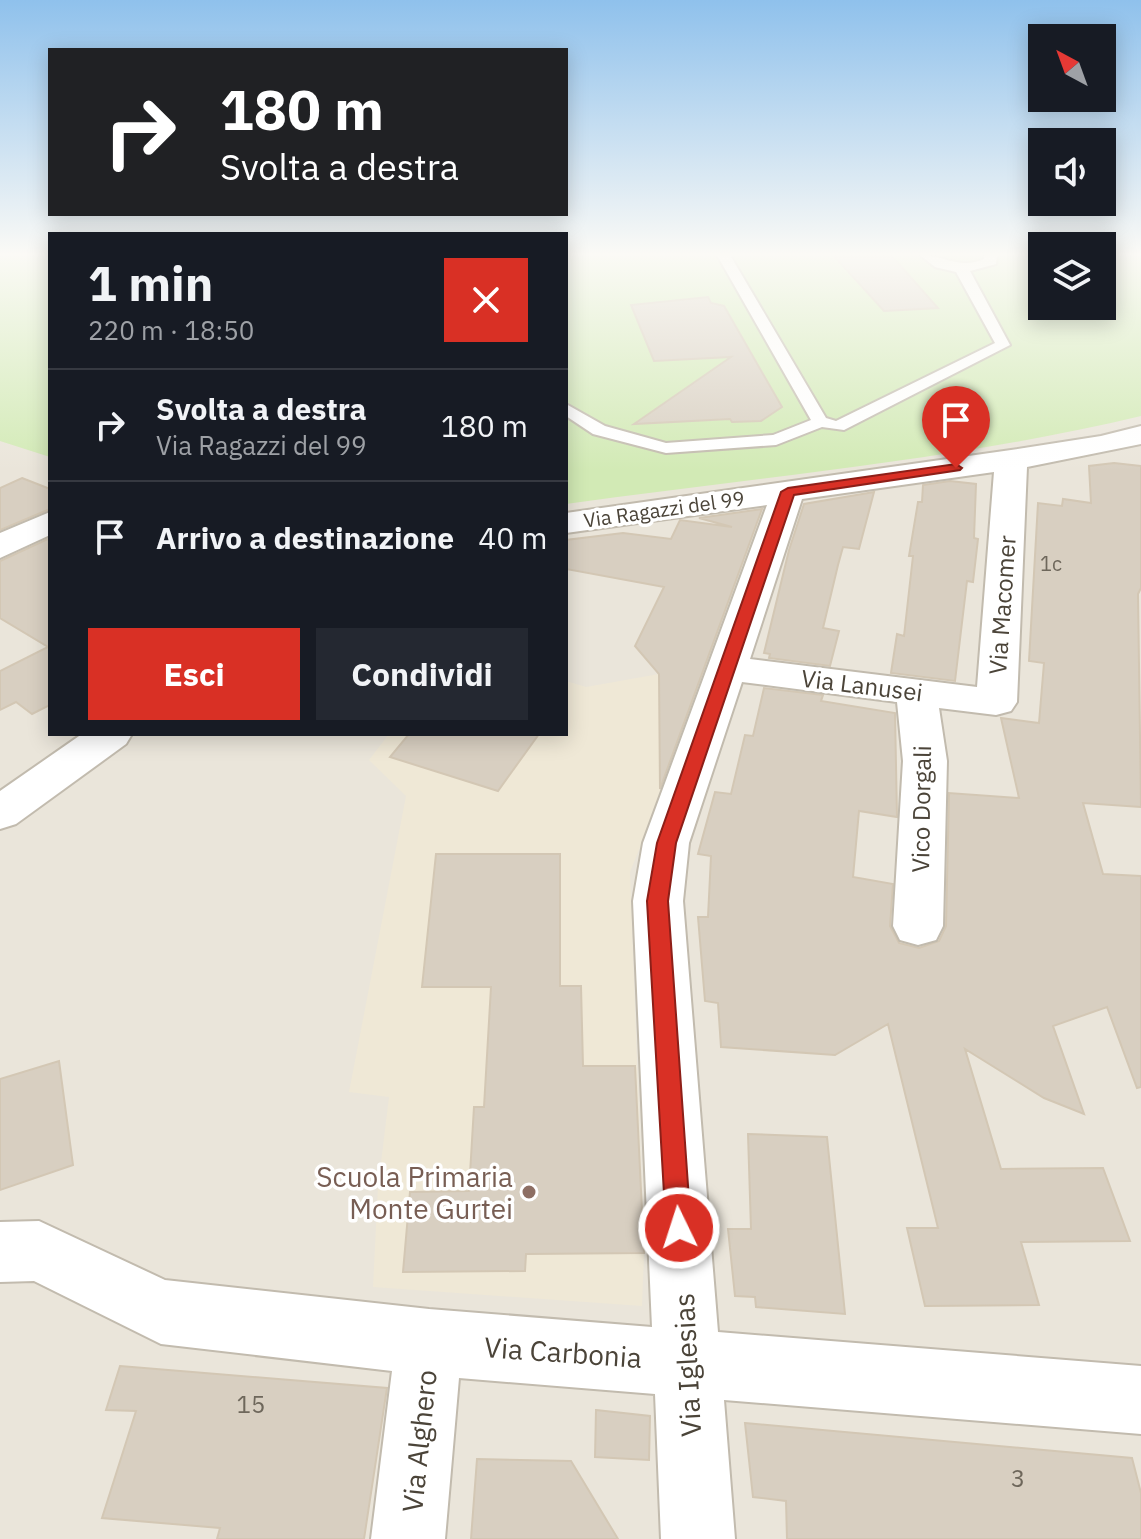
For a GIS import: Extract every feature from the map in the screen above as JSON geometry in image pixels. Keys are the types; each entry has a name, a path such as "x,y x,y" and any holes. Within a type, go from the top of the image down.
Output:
{"street":[{"name":"Via Ragazzi del 99","path":"568,523 1011,460 1102,445 1141,435"},
{"name":"Via Macomer","path":"996,702 1011,460"},
{"name":"Via Iglesias","path":"698,1539 658,901 666,843 788,492"},
{"path":"0,547 48,523"},
{"name":"Via Lanusei","path":"727,668 996,702"},
{"name":"Vico Dorgali","path":"916,692 925,761 918,926"},
{"path":"0,813 108,736"},
{"name":"Via Carbonia","path":"0,1252 39,1251 161,1312 429,1342 1141,1400"},
{"name":"Via Alghero","path":"408,1539 429,1342"}],"lane":[{"path":"765,327 820,422"},
{"path":"568,410 599,430 666,448 776,440 820,422 838,426 1003,345 993,327"}],"shaded area":[{"path":"0,327 48,327 48,736 568,736 568,327 1141,327 1141,1539 0,1539"},
{"path":"659,674 659,770 670,773 630,872 644,1253 642,1306 373,1287 378,1187 389,1097 349,1092 406,796 369,760 387,736 568,736 568,682 586,687"}],"green space":[{"path":"0,327 48,327 48,456 0,441"},
{"path":"568,327 1141,327 1141,416 1070,432 927,456 568,504"}],"building":[{"path":"640,327 736,327 782,407 761,421 732,422 730,419 634,424 731,357 654,361"},
{"path":"1114,463 1141,466 1141,588 1138,594 1141,807 1083,803 1103,874 1141,876 1141,1087 1137,1088 1107,1007 1053,1026 1084,1114 1044,1098 965,1049 1001,1169 1103,1168 1130,1241 1021,1242 1039,1305 925,1306 907,1228 938,1228 888,1024 835,1055 721,1047 718,1003 705,1001 698,917 708,917 711,856 698,854 715,792 731,794 745,735 753,736 764,688 823,695 821,701 895,713 897,817 859,811 853,877 893,884 890,926 899,943 919,948 939,941 946,926 949,793 1019,798 1001,718 1039,723 1044,663 1029,661 1038,503 1062,506 1063,499 1091,503 1089,466"},
{"path":"22,478 48,488 48,510 0,530 0,488"},
{"path":"950,481 976,484 974,538 978,539 973,582 967,581 955,681 891,673 897,634 904,636 913,556 909,556 923,485"},
{"path":"874,492 859,549 843,547 838,565 823,628 839,631 830,666 769,658 770,654 764,653 789,550 804,504"},
{"path":"762,509 660,789 659,674 635,646 664,587 568,569 568,540 623,533 671,539 680,520 732,527 699,518"},
{"path":"48,539 48,647 0,618 0,561"},
{"path":"48,647 48,706 32,714 16,702 0,710 0,671"},
{"path":"407,736 538,736 498,791 390,757"},
{"path":"436,854 560,854 560,986 581,986 583,1066 635,1066 644,1253 526,1254 525,1271 403,1272 410,1192 469,1191 474,1107 484,1107 491,987 422,987"},
{"path":"59,1061 73,1165 0,1190 0,1079"},
{"path":"748,1134 827,1137 845,1314 756,1307 755,1297 735,1296 728,1229 751,1229"},
{"path":"120,1366 387,1388 364,1539 217,1539 220,1528 102,1518 136,1411 106,1410"},
{"path":"596,1410 650,1416 649,1460 595,1457"},
{"path":"745,1423 1132,1458 1141,1493 1141,1539 787,1539 786,1501 753,1497"},
{"path":"477,1459 571,1461 618,1539 471,1539"}],"place":[{"name":"Scuola Primaria Monte Gurtei","path":"529,1192"}],"route":[{"path":"679,1228 658,901 666,843 788,492 956,468"}]}
